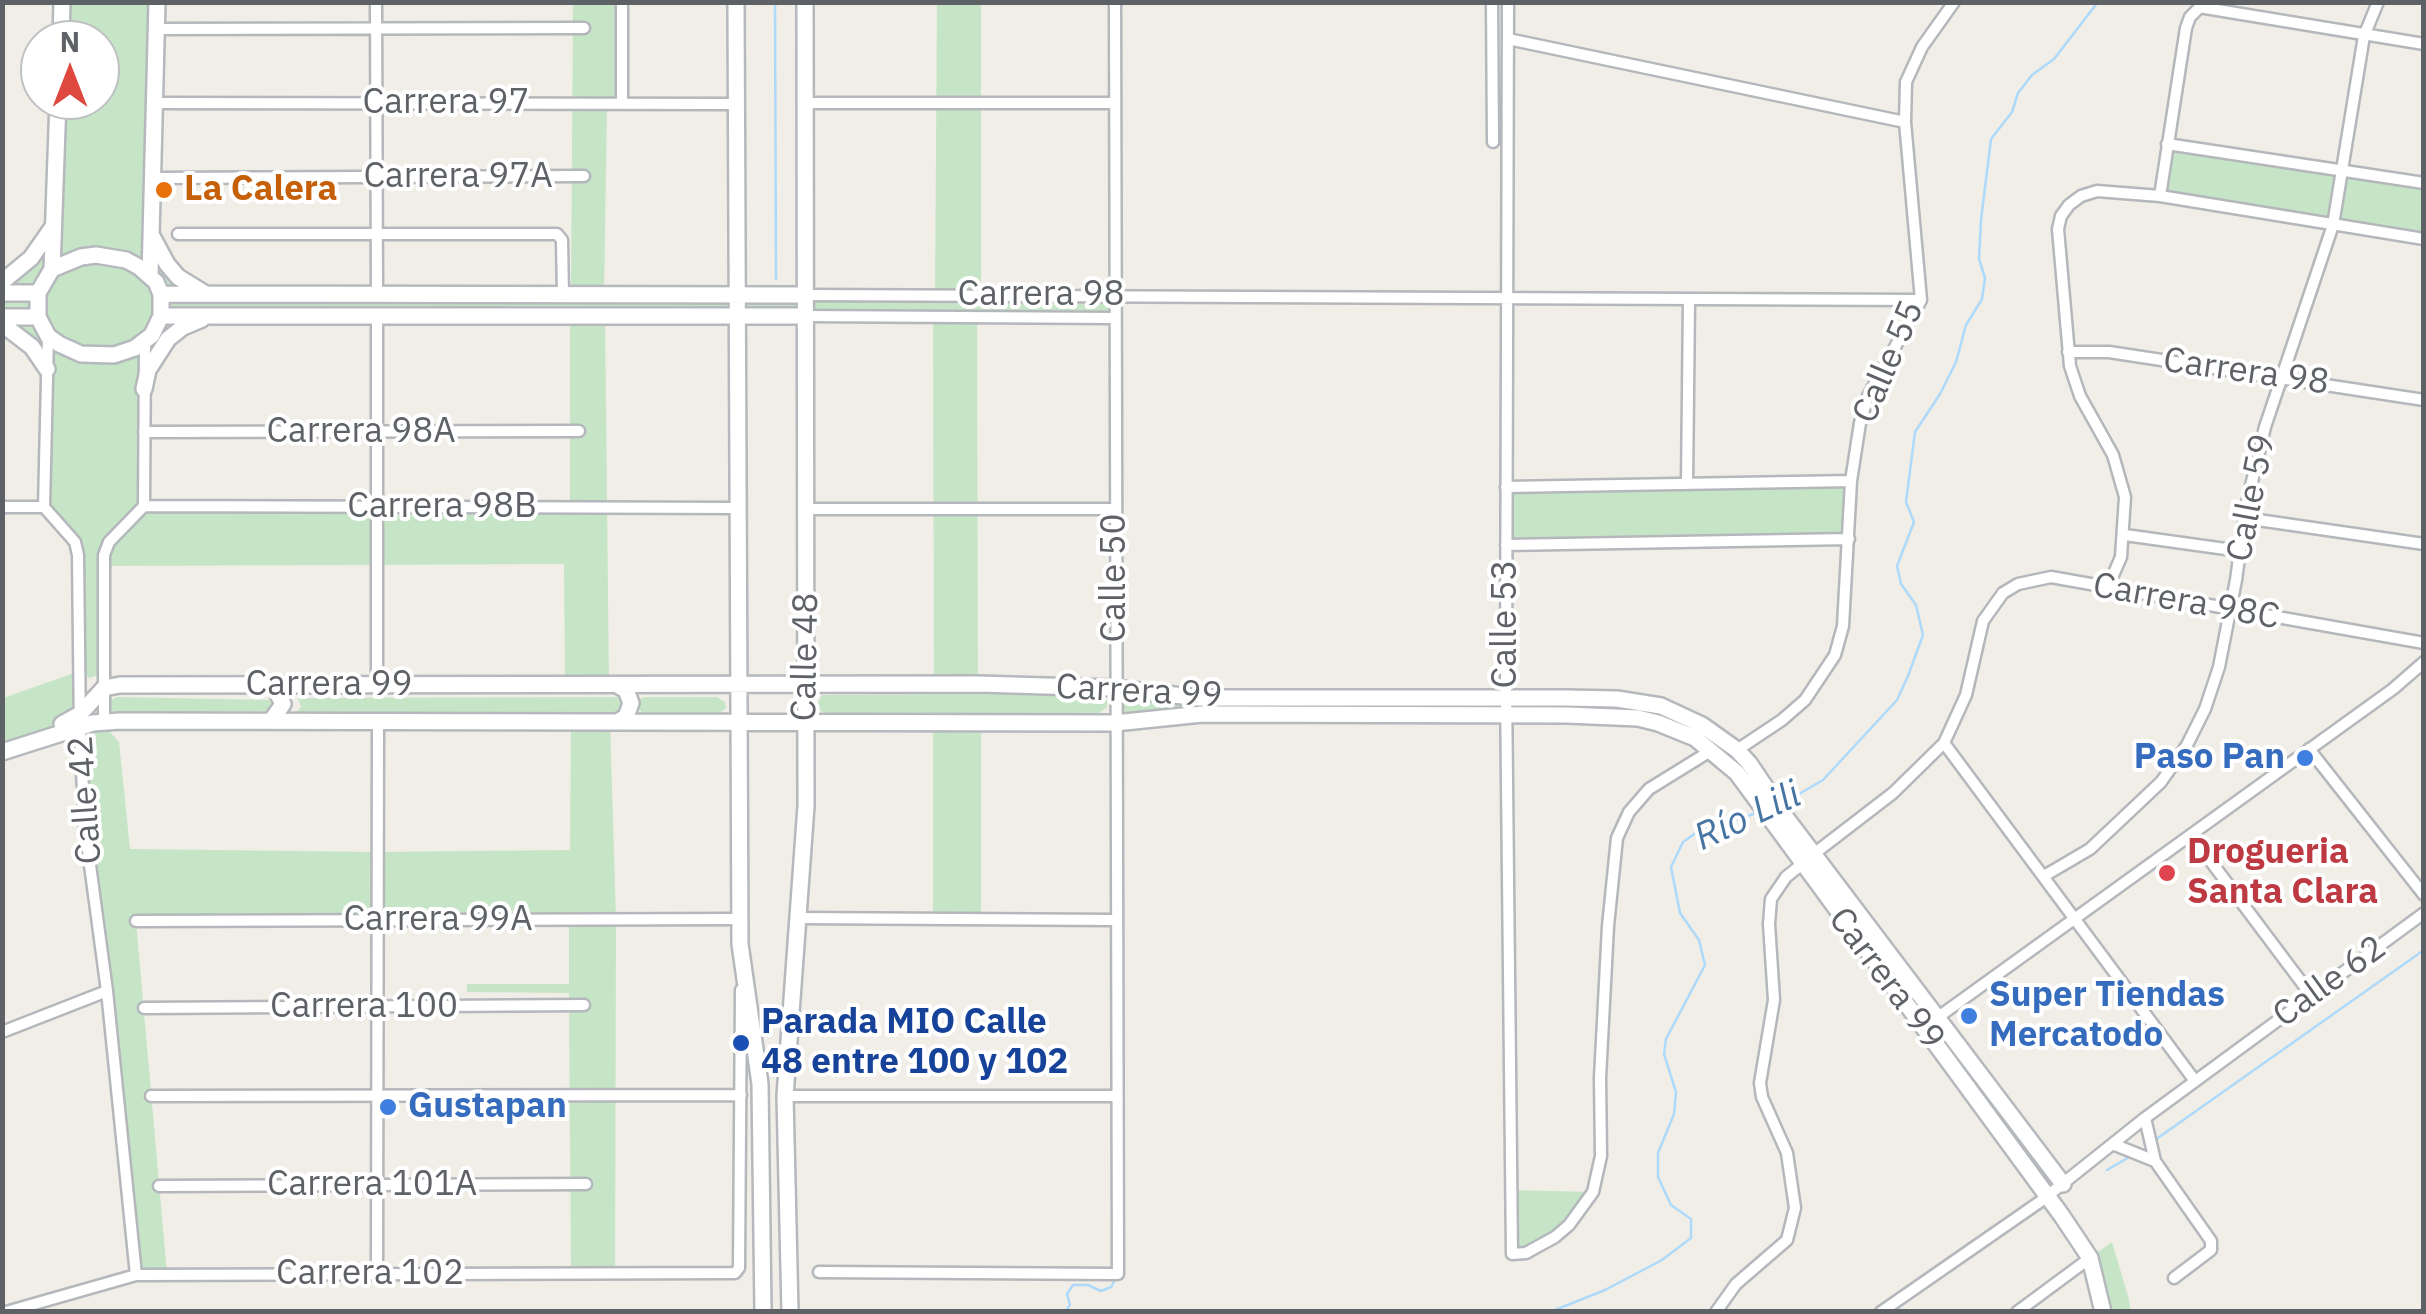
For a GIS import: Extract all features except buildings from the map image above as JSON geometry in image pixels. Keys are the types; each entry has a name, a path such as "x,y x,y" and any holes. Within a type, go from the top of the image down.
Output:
{"street":[{"path":"150,276 157,2"},
{"path":"376,2 377,294"},
{"path":"622,2 622,104"},
{"name":"Calle 48","path":"736,2 741,1095 738,1271"},
{"name":"Calle 48","path":"790,1312 785,1096 806,806 805,2"},
{"name":"Calle 50","path":"820,1272 1118,1274 1114,920 1115,2"},
{"path":"1492,2 1493,142"},
{"name":"Calle 53","path":"1508,2 1506,546 1512,1254 1526,1252 1555,1237 1593,1192 1601,1156 1600,1078 1617,838 1630,812 1649,789 1712,750"},
{"name":"Calle 55","path":"1737,750 1804,700 1834,656 1843,626 1852,481 1860,424 1868,396 1920,300 1918,235 1905,122 1906,82 1922,47 1954,2"},
{"name":"Calle 59","path":"2044,876 2090,849 2161,782 2187,745 2205,709 2219,667 2244,518 2265,427 2333,225 2364,36 2378,2"},
{"path":"2160,196 2186,28 2202,5 2424,44"},
{"path":"156,29 584,28"},
{"path":"1508,38 1905,122"},
{"name":"Carrera 97","path":"155,103 736,104"},
{"path":"804,103 1115,104"},
{"path":"52,269 96,255 126,260 150,276 161,294 162,316 158,326 145,342 125,352 92,356 71,350 48,336 38,318 38,293 52,269 57,120"},
{"path":"2168,144 2424,183"},
{"name":"Carrera 97A","path":"153,178 584,176"},
{"path":"2104,585 2117,571 2125,535 2125,497 2121,473 2080,396 2068,352 2058,229 2061,216 2080,196 2097,191 2160,196 2424,238"},
{"path":"2,282 32,258 54,224"},
{"path":"151,234 178,276 207,294"},
{"path":"178,234 560,236 564,295"},
{"path":"2,293 38,293"},
{"name":"Carrera 98","path":"161,294 1115,294 1920,300"},
{"path":"1687,484 1689,301"},
{"name":"Carrera 98","path":"162,316 1114,318"},
{"path":"144,389 156,353 168,339 200,320 218,316"},
{"path":"377,316 377,685"},
{"path":"2,321 38,318"},
{"path":"2,321 32,347 47,369"},
{"path":"2,507 44,506 48,336"},
{"path":"144,506 145,342"},
{"name":"Carrera 98","path":"2068,352 2108,352 2424,400"},
{"name":"Carrera 98A","path":"144,432 578,432"},
{"path":"1506,486 1852,481"},
{"name":"Calle 42","path":"44,506 75,542 78,555 86,828 136,1274"},
{"name":"Carrera 98B","path":"144,506 739,508"},
{"name":"Calle 42","path":"104,722 104,555 109,542 144,506"},
{"path":"807,509 1116,509"},
{"path":"2244,518 2424,544"},
{"path":"2125,535 2240,551"},
{"path":"1506,546 1849,539"},
{"name":"Carrera 98C","path":"1944,743 1966,694 1979,638 1992,606 2018,584 2051,577 2424,643"},
{"path":"1923,1028 2393,689 2424,662"},
{"name":"Carrera 99","path":"2,752 80,721 104,688 120,685 806,684 1114,688 1200,698 1507,707 1638,718 1683,732 1712,750 1754,786"},
{"path":"272,721 282,704 274,685"},
{"path":"617,685 629,694 631,704 626,717 617,722"},
{"name":"Carrera 99","path":"2,743 80,721 1114,723 1202,714 1641,702 1685,716 1737,750 1802,865 2090,1258"},
{"path":"377,1274 378,722"},
{"path":"1815,853 1894,793 1944,743 2195,1081"},
{"path":"2309,749 2424,895"},
{"name":"Carrera 99","path":"1780,823 1815,853 2063,1184"},
{"path":"2191,835 2312,996"},
{"path":"1716,1312 1736,1284 1787,1240 1792,1219 1794,1186 1787,1153 1760,1083 1774,1000 1771,899 1786,877 1802,865"},
{"name":"Calle 62","path":"1881,1312 2063,1184 2145,1118 2424,913"},
{"path":"796,918 1114,920"},
{"name":"Carrera 99A","path":"136,921 740,920"},
{"name":"Calle 48","path":"740,944 760,1084 763,1312"},
{"path":"2,1032 107,991"},
{"name":"Carrera 100","path":"144,1008 584,1005"},
{"path":"151,1096 741,1095"},
{"path":"785,1096 1116,1096"},
{"path":"2145,1118 2155,1161 2211,1241 2211,1250 2174,1278"},
{"path":"2116,1145 2155,1161"},
{"name":"Carrera 101A","path":"159,1186 586,1184"},
{"path":"2016,1312 2090,1258 2103,1312"},
{"name":"Carrera 102","path":"6,1312 136,1274 738,1271"}],"green space":[{"path":"157,2 151,234 192,287 571,295 573,3 622,2 622,104 607,104 604,295 935,294 937,3 981,2 981,294 1115,294 1115,318 977,318 978,684 934,684 933,317 605,317 609,685 565,685 564,564 105,566 100,674 90,678 82,674 80,714 71,722 3,743 3,698 80,671 78,555 44,507 47,369 3,324 2,282 54,224 57,120 120,120 120,20 62,20 62,3","holes":["218,316 570,316 570,507 144,506 148,370 183,327"]},
{"path":"2167,144 2423,183 2423,239 2160,196"},
{"path":"1851,481 1849,539 1506,545 1506,487"},
{"path":"1097,694 1107,701 1107,707 1099,713 828,714 817,705 822,695"},
{"path":"1124,696 1195,706 1127,713 1120,709"},
{"path":"117,697 269,700 273,706 269,711 116,714 108,706"},
{"path":"618,697 626,706 618,714 296,713 301,707 298,698"},
{"path":"717,697 725,702 726,708 717,715 645,714 636,708 638,700"},
{"path":"571,722 610,722 616,920 615,1274 571,1274 569,993 467,992 467,984 569,984 569,920 136,921 167,1274 136,1275 81,759 91,737 98,731 109,731 119,742 130,849 570,850"},
{"path":"933,723 981,723 981,919 933,919"},
{"path":"1510,1190 1593,1192 1569,1225 1516,1255"},
{"path":"2112,1242 2131,1311 2103,1311 2090,1258"}],"waterway":[{"path":"775,2 776,279"},
{"name":"Río Lili","path":"1782,804 1823,780 1897,700 1908,676 1923,635 1916,605 1901,584 1897,566 1914,522 1906,502 1915,432 1940,394 1956,362 1966,325 1982,299 1985,278 1979,259 1981,220 1991,139 2012,112 2018,93 2032,75 2054,59 2098,2"},
{"name":"Río Lili","path":"1550,1312 1605,1290 1662,1260 1691,1238 1691,1219 1671,1205 1658,1177 1658,1153 1674,1114 1676,1092 1664,1054 1666,1039 1705,965 1699,940 1680,913 1671,867 1683,842 1697,832 1760,812"},
{"path":"2155,1140 2424,950"},
{"path":"2107,1170 2131,1156"},
{"path":"1065,1312 1070,1305 1067,1294 1073,1285 1088,1285 1101,1291 1111,1287 1115,1280"}],"place":[{"name":"La Calera","path":"164,190"},
{"name":"Paso Pan","path":"2305,758"},
{"name":"Drogueria Santa Clara","path":"2167,873"},
{"name":"Super Tiendas Mercatodo","path":"1969,1016"},
{"name":"Parada MIO Calle 48 entre 100 y 102","path":"741,1043"},
{"name":"Gustapan","path":"388,1107"}]}
